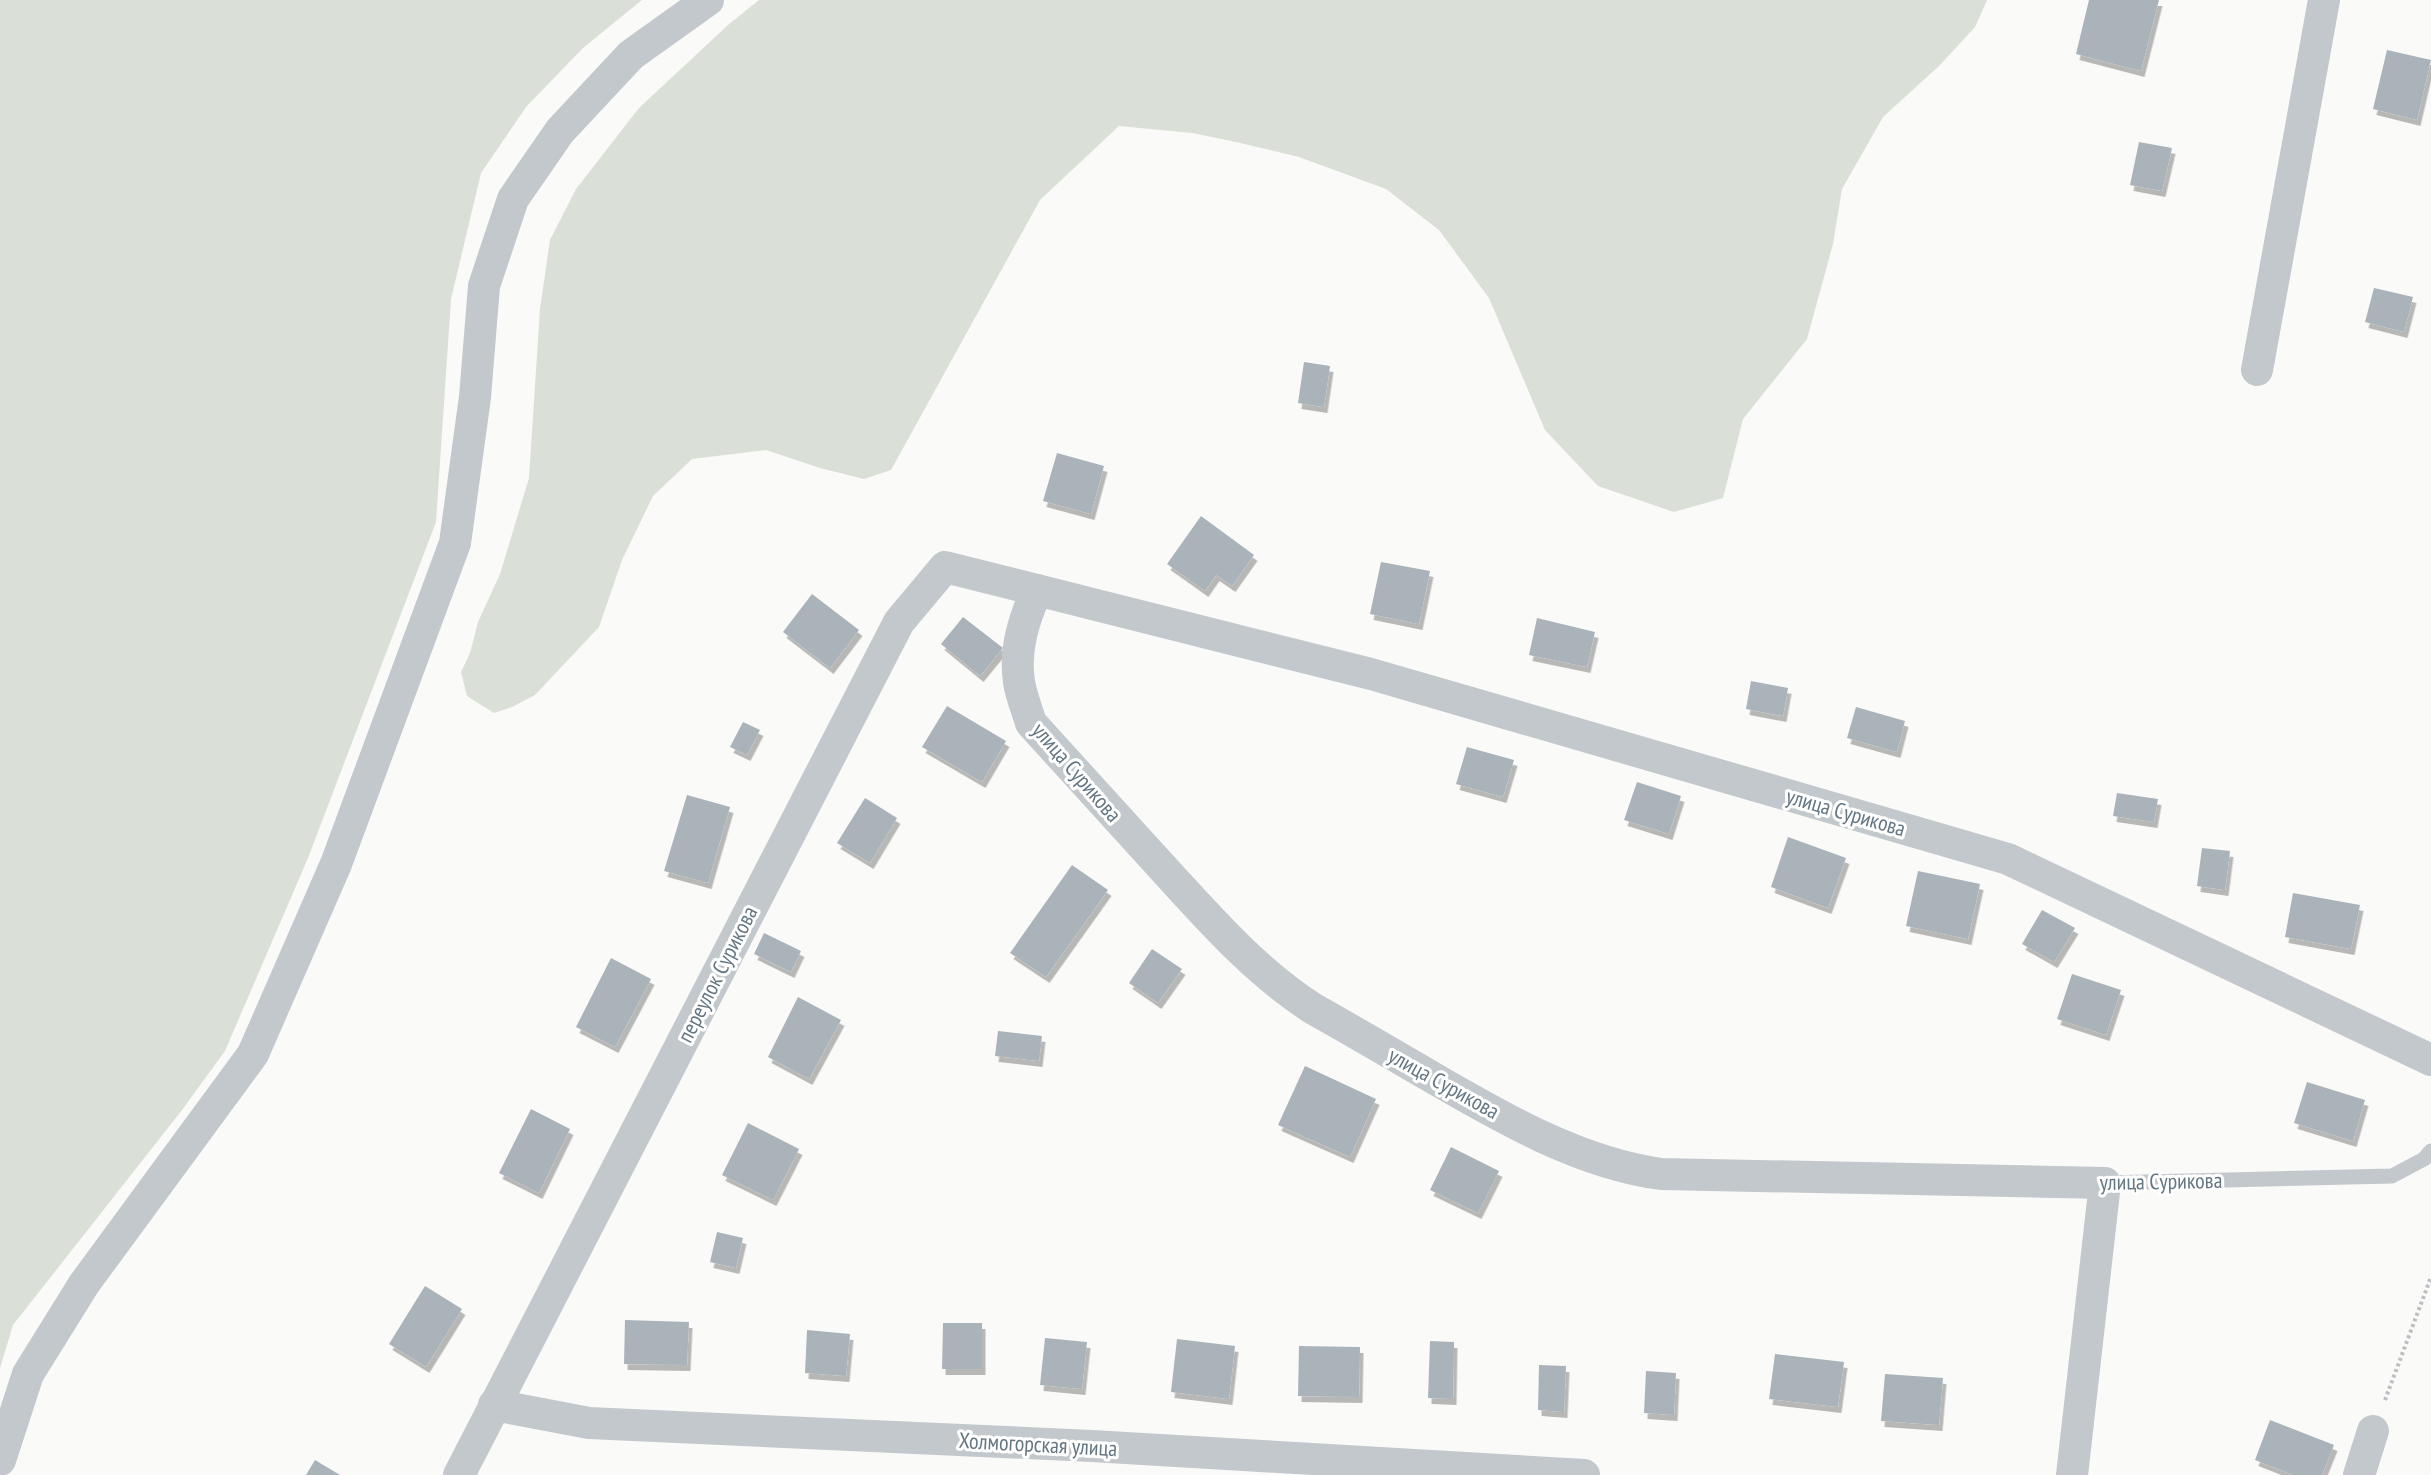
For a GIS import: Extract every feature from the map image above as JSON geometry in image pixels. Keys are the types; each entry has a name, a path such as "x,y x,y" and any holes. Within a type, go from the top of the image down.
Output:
{"street":[{"path":"0,1460 28,1374 34,1364 84,1284 253,1054 336,864 456,543 476,397 484,286 513,199 560,131 631,55 708,0"},
{"path":"2257,370 2324,0"},
{"name":"переулок Сурикова","path":"459,1475 899,622 945,567 1037,590"},
{"name":"улица Сурикова","path":"2105,1183 1661,1174 1632,1170 1547,1139 1473,1101 1312,1008 1263,972 1217,927 1031,723 1019,682 1019,642 1026,614 1037,590 1371,674 2008,859 2431,1060"},
{"path":"2073,1475 2105,1183"},
{"name":"Холмогорская улица","path":"494,1406 589,1423 1092,1446 1584,1475"},
{"path":"2359,1475 2373,1431"}],"lane":[{"name":"улица Сурикова","path":"2105,1183 2392,1176 2424,1159 2431,1151"}],"path":[{"path":"2373,1431 2431,1277"}],"shaded area":[{"path":"0,0 642,0 583,48 526,107 481,173 451,299 436,522 308,858 225,1051 182,1110 13,1325 0,1368"},
{"path":"759,0 1987,0 1975,27 1940,65 1883,117 1842,189 1833,244 1807,339 1743,419 1723,498 1674,512 1598,486 1545,430 1489,298 1439,230 1386,189 1299,157 1236,142 1192,133 1119,126 1040,200 891,470 864,479 820,468 766,450 692,459 653,496 622,560 599,627 535,695 494,713 467,696 461,672 470,653 478,622 500,574 529,478 540,309 550,240 576,189 639,108 728,25"}],"building":[{"path":"2089,0 2159,0 2141,71 2076,54"},
{"path":"2387,50 2431,60 2417,120 2373,109"},
{"path":"2139,142 2172,148 2162,191 2130,185"},
{"path":"2374,288 2413,297 2404,332 2365,322"},
{"path":"1304,362 1330,366 1324,407 1298,403"},
{"path":"1057,453 1104,466 1091,514 1043,501"},
{"path":"1201,516 1254,555 1232,586 1216,575 1205,591 1167,564"},
{"path":"1381,562 1430,571 1419,624 1370,614"},
{"path":"812,594 859,630 830,668 783,632"},
{"path":"963,617 1003,648 980,676 941,644"},
{"path":"1537,618 1595,632 1587,667 1529,655"},
{"path":"1751,681 1788,688 1783,716 1746,709"},
{"path":"947,706 1006,741 982,782 922,747"},
{"path":"1856,707 1905,721 1897,752 1847,738"},
{"path":"743,722 760,730 747,755 730,747"},
{"path":"1467,747 1514,760 1503,797 1456,784"},
{"path":"1637,782 1681,796 1669,834 1624,820"},
{"path":"2117,793 2158,799 2154,822 2113,816"},
{"path":"687,795 730,807 708,883 664,871"},
{"path":"865,798 897,818 870,863 837,843"},
{"path":"1788,837 1846,858 1828,908 1771,887"},
{"path":"2202,848 2230,851 2225,890 2197,886"},
{"path":"1072,865 1108,890 1046,977 1010,953"},
{"path":"1918,871 1980,884 1968,939 1906,926"},
{"path":"2293,893 2360,905 2351,949 2285,937"},
{"path":"2042,910 2075,928 2054,962 2022,944"},
{"path":"764,933 801,951 791,972 754,954"},
{"path":"1152,949 1182,969 1158,1003 1129,983"},
{"path":"611,958 651,979 615,1047 576,1027"},
{"path":"2072,974 2121,990 2106,1035 2057,1019"},
{"path":"798,997 841,1020 809,1079 768,1057"},
{"path":"998,1031 1042,1036 1039,1061 995,1056"},
{"path":"1305,1066 1376,1099 1350,1157 1278,1125"},
{"path":"2307,1082 2365,1100 2353,1141 2294,1123"},
{"path":"531,1109 570,1129 539,1193 499,1173"},
{"path":"748,1123 799,1149 773,1200 722,1175"},
{"path":"1451,1147 1499,1171 1478,1213 1430,1190"},
{"path":"717,1232 743,1238 736,1268 710,1262"},
{"path":"425,1286 462,1309 426,1367 389,1344"},
{"path":"625,1320 689,1322 687,1365 624,1364"},
{"path":"943,1323 982,1323 982,1369 942,1369"},
{"path":"807,1330 850,1334 846,1376 805,1373"},
{"path":"1045,1338 1087,1342 1082,1389 1040,1385"},
{"path":"1177,1339 1235,1346 1229,1399 1171,1392"},
{"path":"1430,1341 1454,1342 1453,1399 1428,1398"},
{"path":"1299,1346 1360,1347 1359,1397 1298,1396"},
{"path":"1775,1354 1844,1362 1838,1407 1769,1399"},
{"path":"1539,1365 1566,1366 1564,1412 1538,1410"},
{"path":"1646,1371 1676,1373 1674,1415 1644,1413"},
{"path":"1885,1374 1943,1378 1939,1425 1881,1421"},
{"path":"2270,1420 2334,1445 2322,1475 2293,1475 2255,1460"},
{"path":"315,1460 340,1475 306,1475"}]}
